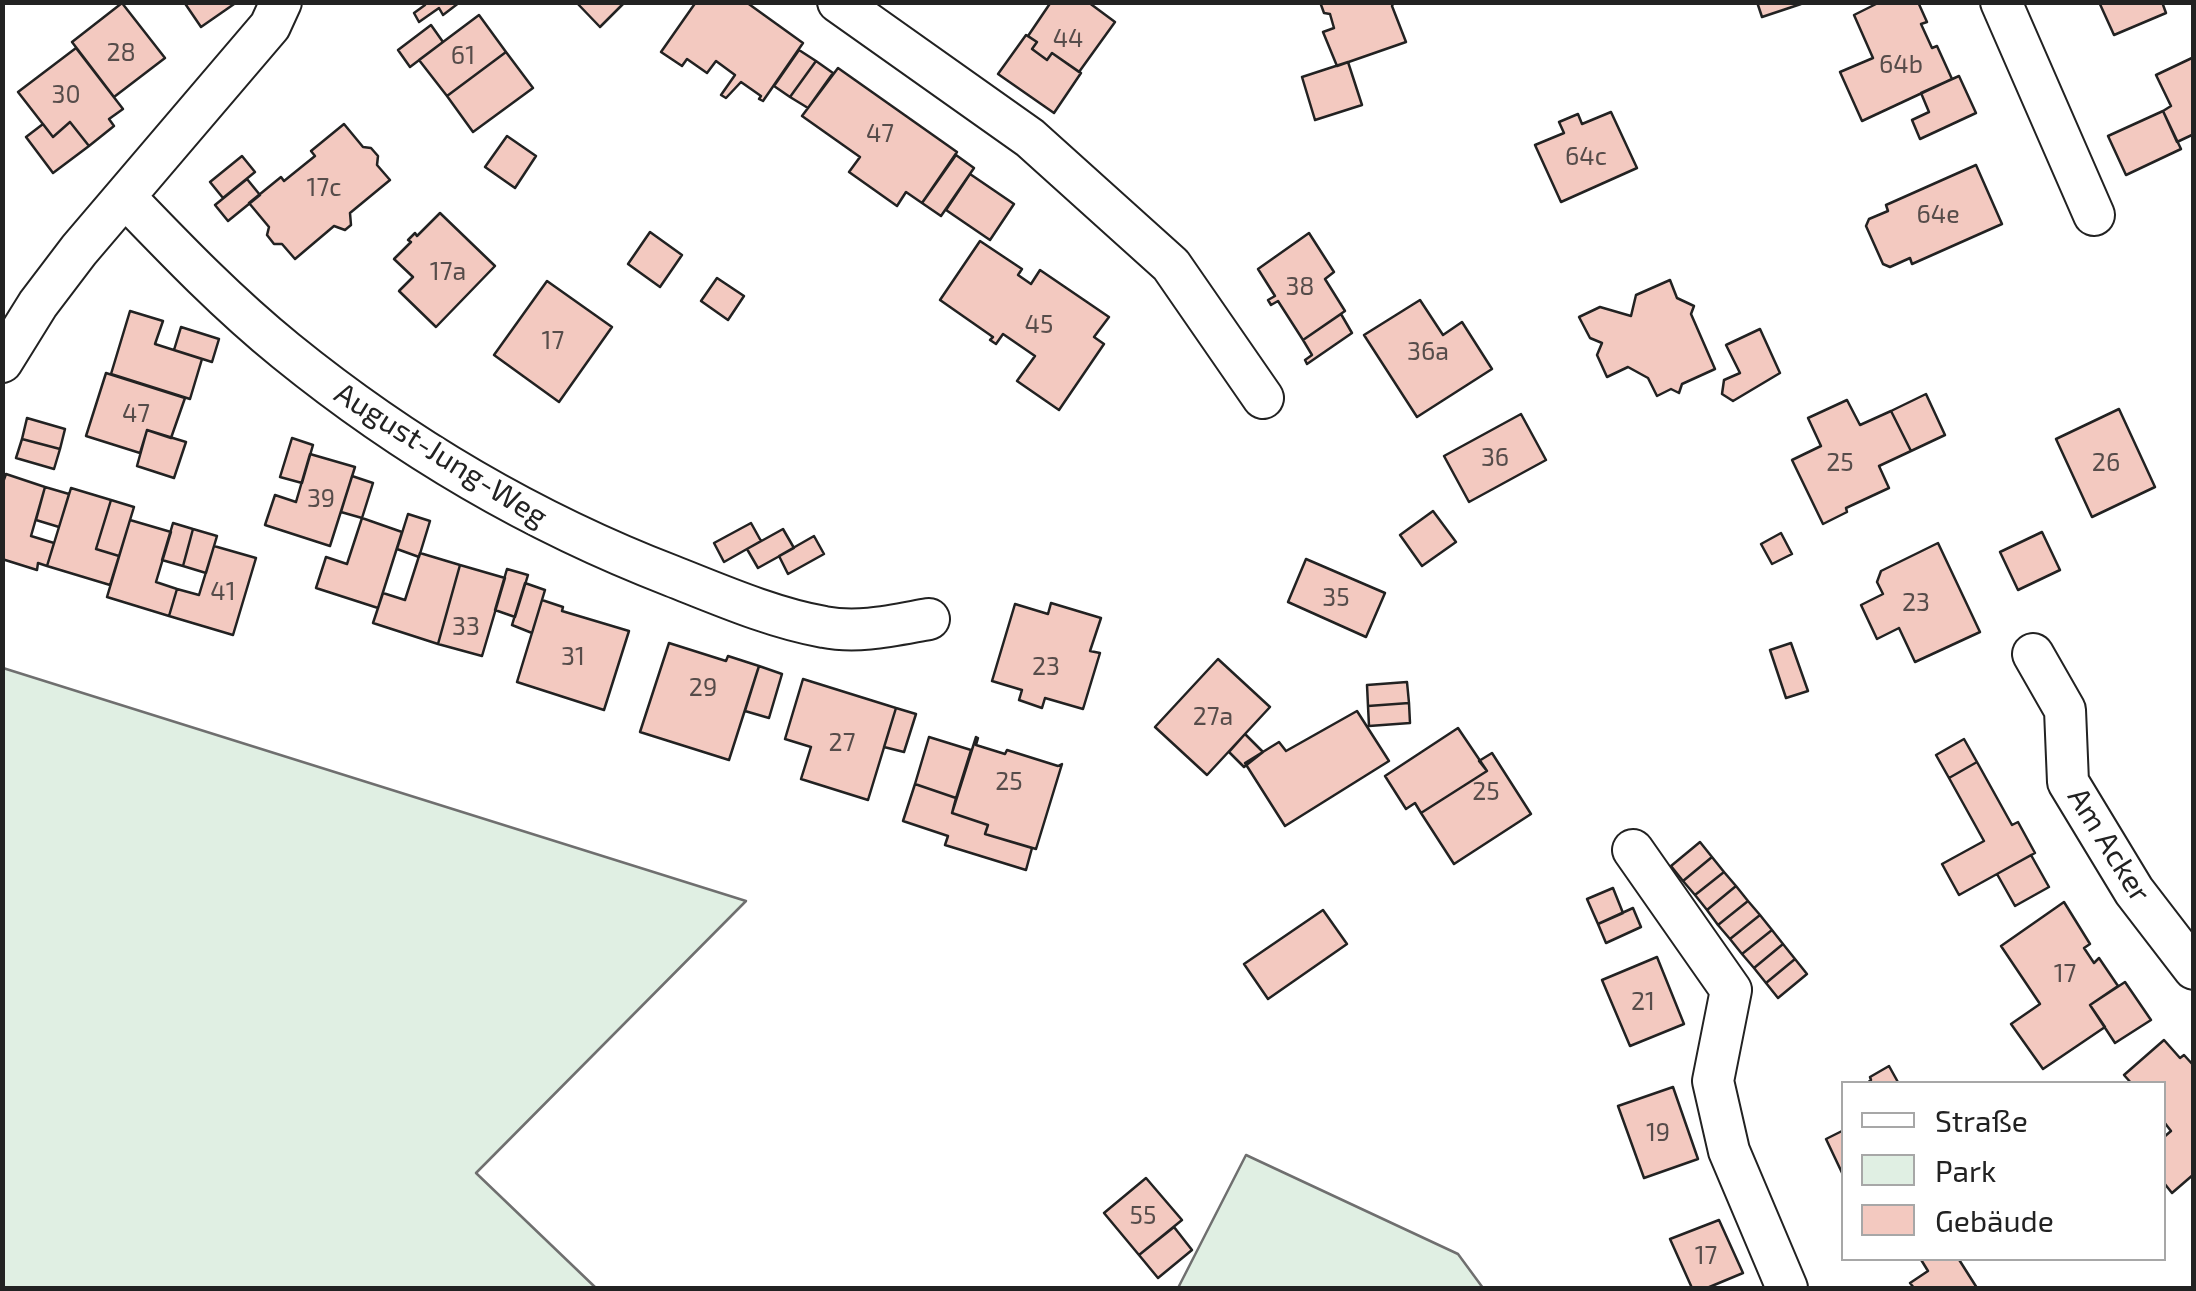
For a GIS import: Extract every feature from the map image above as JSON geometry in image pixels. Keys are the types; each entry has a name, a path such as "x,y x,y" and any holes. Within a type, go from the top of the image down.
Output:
{"street":[{"path":"2,362 38,304 79,250 270,26 281,2"},
{"path":"838,2 1030,138 1171,265 1263,398"},
{"path":"2001,2 2094,215"},
{"name":"August-Jung-Weg","path":"126,198 233,305 314,373 387,427 522,510 659,571 823,627 882,627 930,619"},
{"name":"Am Acker","path":"2034,654 2064,710 2068,782 2134,891 2194,969"},
{"path":"1634,850 1731,990 1713,1081 1730,1151 1787,1288"}],"green space":[{"path":"3,668 746,901 476,1173 596,1288 3,1288"},
{"path":"1246,1155 1458,1254 1483,1288 1178,1288"}],"building":[{"path":"184,2 237,2 201,27"},
{"path":"423,2 460,2 443,15 439,8 419,22 414,13 425,5"},
{"path":"576,2 625,2 600,27"},
{"path":"696,2 746,2 803,43 763,101 741,82 726,98 721,95 735,75 716,61 707,73 687,59 682,66 661,52"},
{"path":"1051,2 1088,2 1115,22 1079,72 1052,53 1047,60 1032,49 1037,42 1028,36"},
{"path":"1320,2 1394,2 1392,6 1406,42 1337,66 1323,32 1334,28 1330,14 1324,13"},
{"path":"1757,2 1800,2 1801,4 1762,17"},
{"path":"1880,2 1918,2 1927,22 1921,24 1932,48 1937,46 1952,79 1862,121 1840,72 1873,58 1854,15"},
{"path":"2099,2 2162,2 2166,13 2114,35"},
{"path":"122,3 165,58 114,97 72,42"},
{"path":"479,15 506,52 447,96 419,60"},
{"path":"431,25 443,42 410,67 398,50"},
{"path":"1026,35 1037,42 1032,49 1047,60 1052,53 1081,73 1054,113 998,74"},
{"path":"76,48 123,109 109,119 114,126 89,146 70,122 53,137 18,92"},
{"path":"799,50 816,61 790,97 774,86"},
{"path":"506,52 533,88 473,132 447,96"},
{"path":"2194,57 2194,134 2177,142 2163,111 2171,106 2156,75"},
{"path":"816,61 833,73 808,108 790,97"},
{"path":"1348,62 1362,105 1315,120 1302,77"},
{"path":"838,68 957,152 922,203 906,192 897,206 849,172 860,157 802,116"},
{"path":"1959,76 1976,113 1920,139 1912,120 1929,112 1921,93"},
{"path":"2163,111 2181,149 2126,175 2108,136"},
{"path":"1611,112 1637,168 1561,202 1535,145 1564,133 1559,122 1578,114 1582,124"},
{"path":"70,122 89,146 53,173 26,137 43,124 53,137"},
{"path":"344,124 363,147 371,148 378,156 377,165 390,180 350,213 351,225 345,230 334,226 295,259 282,244 274,244 267,235 269,227 249,203 315,156 311,151"},
{"path":"507,136 536,156 515,188 485,167"},
{"path":"956,155 974,168 941,216 922,203"},
{"path":"242,156 255,172 223,198 210,182"},
{"path":"1976,165 2002,224 1912,264 1910,258 1890,267 1883,264 1866,226 1869,219 1888,211 1886,205"},
{"path":"970,174 1014,204 990,240 946,210"},
{"path":"247,179 260,195 228,221 215,205"},
{"path":"440,213 495,266 436,327 399,291 413,277 394,259 415,233 417,236"},
{"path":"650,232 682,255 660,287 628,264"},
{"path":"1309,233 1334,272 1325,279 1345,311 1303,340 1278,301 1271,305 1268,300 1275,296 1258,269"},
{"path":"980,241 1022,269 1018,275 1031,284 1040,270 1109,317 1094,337 1104,344 1059,410 1017,381 1035,356 1003,334 996,344 990,340 993,337 940,300"},
{"path":"717,278 744,296 728,320 701,301"},
{"path":"1670,280 1677,298 1694,306 1691,314 1715,369 1682,384 1679,393 1671,389 1657,396 1648,378 1628,367 1607,377 1597,355 1602,343 1590,338 1579,317 1600,307 1631,316 1636,295"},
{"path":"547,281 612,327 559,402 494,355"},
{"path":"1420,300 1443,335 1462,322 1492,369 1417,417 1364,335"},
{"path":"130,311 163,321 155,344 202,359 190,399 111,374"},
{"path":"1341,314 1352,333 1307,364 1305,360 1312,355 1303,340"},
{"path":"181,327 219,339 212,362 174,350"},
{"path":"1760,329 1780,373 1733,401 1722,394 1724,380 1740,373 1726,345"},
{"path":"106,373 185,398 171,438 147,430 140,453 86,436"},
{"path":"1926,394 1945,435 1911,451 1891,411"},
{"path":"1847,400 1860,425 1891,411 1911,451 1879,466 1889,488 1846,508 1847,512 1823,524 1792,460 1821,446 1808,418"},
{"path":"2119,409 2155,487 2092,517 2056,439"},
{"path":"1521,414 1546,460 1469,502 1444,456"},
{"path":"27,418 65,429 60,449 22,439"},
{"path":"147,430 186,442 174,478 137,466"},
{"path":"292,438 313,445 302,483 280,477"},
{"path":"22,439 60,449 54,469 16,458"},
{"path":"310,454 355,467 330,546 265,525 275,495 296,502"},
{"path":"6,474 45,487 31,536 54,543 47,566 38,563 37,570 2,559 2,485"},
{"path":"352,476 373,483 362,518 341,512"},
{"path":"45,487 69,494 59,527 36,520"},
{"path":"71,488 111,500 96,549 119,556 110,585 47,566"},
{"path":"111,500 134,507 119,556 96,549"},
{"path":"1433,511 1456,542 1422,566 1400,535"},
{"path":"408,514 430,521 419,557 397,549"},
{"path":"362,518 402,532 378,608 316,588 326,557 347,564"},
{"path":"130,520 171,532 156,582 177,589 169,616 107,597"},
{"path":"173,523 193,529 183,566 162,560"},
{"path":"751,523 761,541 724,562 714,543"},
{"path":"193,529 217,536 206,573 183,566"},
{"path":"783,529 794,548 758,568 747,549"},
{"path":"2042,532 2060,570 2018,590 2000,552"},
{"path":"1781,533 1792,554 1772,564 1761,544"},
{"path":"814,536 824,554 788,574 779,556"},
{"path":"1938,543 1980,632 1915,662 1899,628 1877,639 1861,605 1883,594 1877,582 1881,571"},
{"path":"214,546 256,558 233,635 169,616 177,589 199,595"},
{"path":"420,553 460,565 438,644 373,623 383,593 405,600"},
{"path":"1306,559 1385,593 1366,637 1288,602"},
{"path":"460,565 505,578 482,656 438,644"},
{"path":"507,569 528,575 515,617 495,610"},
{"path":"525,583 545,590 532,633 512,625"},
{"path":"542,600 563,607 562,611 629,631 604,710 517,682"},
{"path":"1051,603 1101,618 1090,651 1100,653 1083,709 1045,698 1042,708 1019,700 1022,690 992,681 1015,604 1048,614"},
{"path":"669,643 726,661 728,656 759,666 729,760 640,732"},
{"path":"1791,643 1808,691 1786,698 1770,650"},
{"path":"1218,659 1270,707 1207,775 1155,727"},
{"path":"759,666 782,674 769,718 745,711"},
{"path":"803,679 896,708 868,800 801,779 811,747 785,739"},
{"path":"1407,682 1409,703 1368,706 1367,685"},
{"path":"1409,703 1410,723 1369,726 1368,706"},
{"path":"896,708 916,714 904,752 884,747"},
{"path":"1357,711 1389,761 1285,826 1245,763 1279,742 1286,751"},
{"path":"1458,728 1487,771 1421,813 1415,803 1406,809 1385,776"},
{"path":"1245,734 1263,752 1244,767 1229,752"},
{"path":"929,737 971,750 956,798 915,784"},
{"path":"976,737 976,745 1062,764 1036,849 985,834 988,825 952,813"},
{"path":"1964,739 1977,762 1949,778 1936,755"},
{"path":"1492,753 1531,814 1454,864 1421,813 1487,771 1479,761"},
{"path":"1977,762 2012,825 2018,822 2035,853 1959,895 1942,864 1984,841 1949,778"},
{"path":"915,784 956,798 952,813 988,825 985,834 1032,848 1026,870 945,845 948,836 903,821"},
{"path":"1700,842 1712,857 1683,881 1671,866"},
{"path":"2031,855 2049,887 2015,906 1997,874"},
{"path":"1712,857 1724,872 1695,895 1683,881"},
{"path":"1724,872 1736,886 1707,910 1695,895"},
{"path":"1736,886 1748,901 1718,925 1707,910"},
{"path":"1613,888 1623,913 1598,924 1587,899"},
{"path":"1748,901 1760,915 1730,939 1718,925"},
{"path":"2064,902 2090,944 2084,948 2094,963 2099,958 2118,986 2090,1005 2105,1027 2043,1069 2011,1024 2040,1004 2001,946"},
{"path":"1633,908 1641,927 1606,943 1598,924"},
{"path":"1323,910 1347,944 1268,999 1244,964"},
{"path":"1760,915 1772,930 1742,954 1730,939"},
{"path":"1772,930 1783,944 1754,968 1742,954"},
{"path":"1783,944 1795,959 1766,983 1754,968"},
{"path":"1657,957 1684,1024 1630,1046 1602,980"},
{"path":"1795,959 1807,974 1778,998 1766,983"},
{"path":"2125,982 2151,1020 2115,1043 2090,1005"},
{"path":"2164,1040 2180,1058 2184,1055 2194,1066 2194,1174 2172,1193 2166,1186 2166,1135 2171,1131 2166,1125 2166,1081 2129,1081 2124,1075"},
{"path":"1889,1066 1897,1081 1870,1081 1870,1077"},
{"path":"1673,1087 1698,1159 1644,1178 1618,1106"},
{"path":"1841,1132 1841,1171 1826,1139"},
{"path":"1146,1178 1182,1220 1139,1255 1104,1213"},
{"path":"1719,1220 1743,1273 1707,1288 1692,1288 1670,1239"},
{"path":"1174,1227 1192,1250 1158,1278 1139,1255"},
{"path":"1922,1261 1960,1261 1977,1288 1914,1288 1910,1283 1928,1271"}]}
